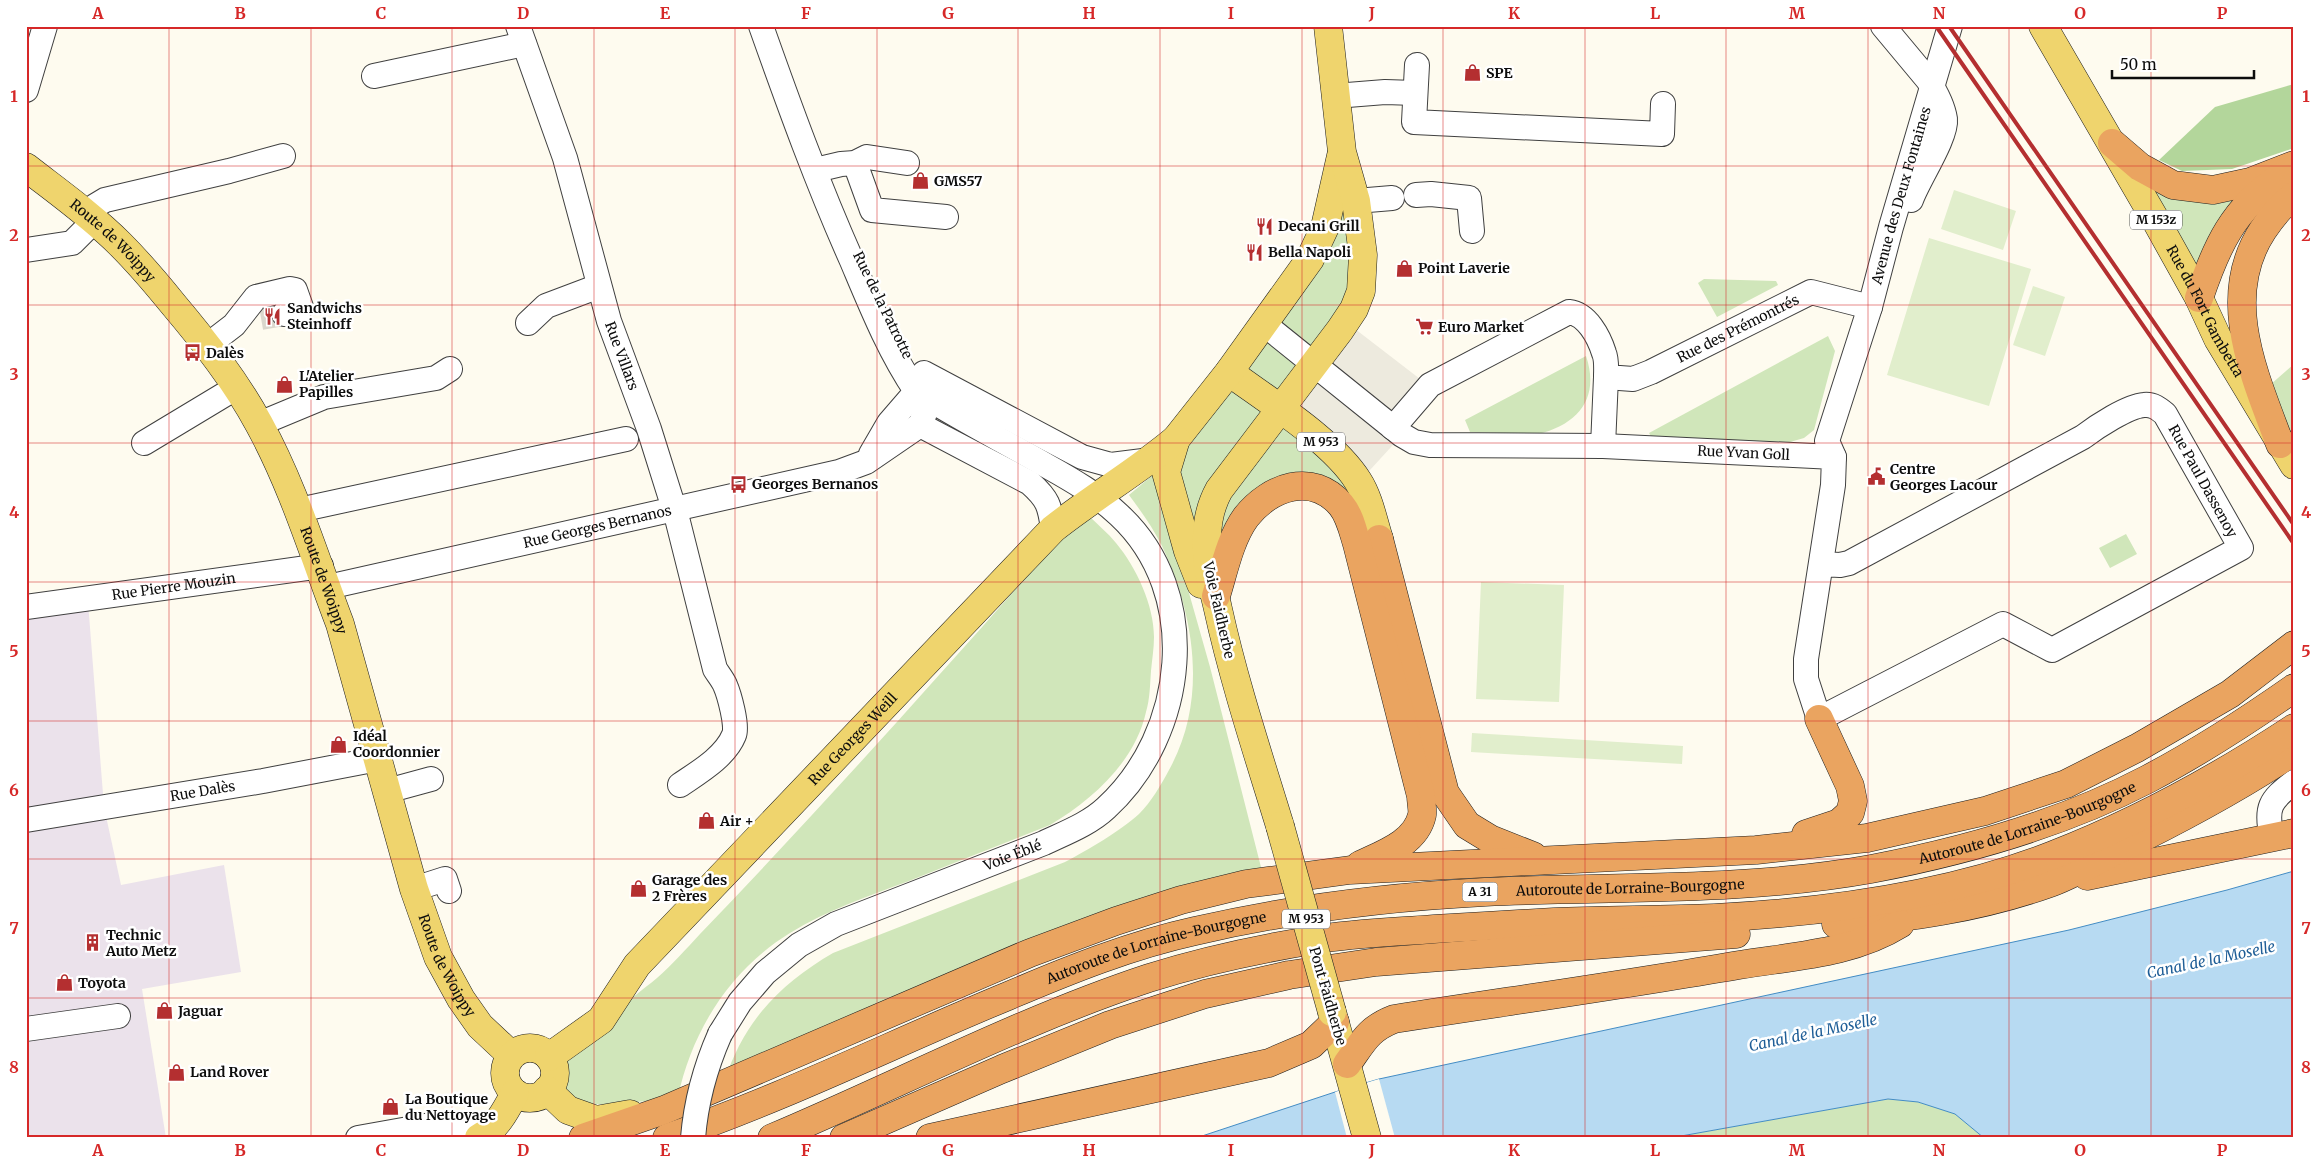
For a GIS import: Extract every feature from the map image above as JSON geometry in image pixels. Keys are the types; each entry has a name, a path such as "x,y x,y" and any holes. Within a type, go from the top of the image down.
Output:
{"highway":[{"path":"2112,142 2140,167 2173,185 2213,190 2250,182 2294,166"},
{"path":"2199,298 2210,265 2227,230 2248,205 2271,183 2294,166"},
{"path":"2287,455 2252,368 2241,318 2242,280 2255,242 2269,220 2294,196"},
{"path":"1216,596 1232,544 1246,518 1263,500 1282,490 1298,485 1313,487 1340,505 1349,519 1358,544 1421,796 1422,816 1412,836 1389,851 1350,870"},
{"path":"1378,539 1445,793 1467,825 1490,839 1539,859"},
{"path":"583,1138 664,1110 1030,953 1116,921 1182,900 1246,884 1350,870 1539,859 1756,850 1867,838 1985,811 2066,784 2137,748 2230,694 2294,644"},
{"name":"Autoroute de Lorraine-Bourgogne","path":"667,1138 814,1082 1038,983 1125,951 1190,932 1272,915 1387,899 1482,892 1721,885 1795,879 1867,869 1934,856 1996,840 2078,811 2147,780 2232,731 2294,688"},
{"path":"1756,850 1839,823 1850,813 1853,801 1850,786 1819,719"},
{"name":"Autoroute de Lorraine-Bourgogne","path":"772,1138 950,1057 1049,1016 1151,978 1251,952 1320,938 1375,933 1550,922 1714,918 1789,912 1859,904 1977,879 2051,856 2161,808 2240,763 2294,728"},
{"path":"2049,884 2171,824 2256,776 2294,751"},
{"path":"844,1138 1002,1069 1110,1025 1205,994 1290,976 1376,962 1695,938 1911,917 1981,904 2049,884 2283,835"},
{"path":"1347,1064 1367,1035 1378,1025 1394,1018 1712,970 1852,946 1880,936 1911,917"},
{"path":"930,1138 1269,1062 1311,1046 1334,1017"}],"main road":[{"name":"M 953","path":"1280,410 1354,309 1361,291 1362,255 1356,201 1342,152 1328,26"},
{"name":"Rue du Fort Gambetta","path":"2043,26 2112,142 2199,298 2218,339 2287,455"},
{"name":"M 953","path":"1227,648 1188,551 1166,472 1176,439 1229,372 1310,259 1325,227 1342,152"},
{"name":"Route de Woippy","path":"26,167 120,244 208,345 237,387 259,424 299,510 324,577 422,916 448,978 480,1026 511,1055"},
{"name":"M 953","path":"1229,372 1332,450 1345,463 1359,482 1378,539"},
{"name":"Voie Faidherbe","path":"1280,410 1219,490 1212,502 1208,520 1207,554 1227,648 1280,826"},
{"name":"Rue Georges Weill","path":"550,1057 601,1020 637,965 1053,529 1081,507 1151,460 1176,439"},
{"name":"Pont Faidherbe","path":"1280,826 1367,1138"},
{"path":"526,1047 535,1048 550,1057 555,1070 552,1085 535,1097 528,1098 515,1093 506,1082 504,1075 507,1061 511,1055 526,1047"},
{"path":"547,1090 568,1110 596,1120 664,1110"},
{"path":"484,1135 505,1113 515,1093"}],"street":[{"path":"26,90 45,26"},
{"name":"Rue de la Patrotte","path":"761,26 834,221 874,314 902,370 1098,497"},
{"name":"Rue de la Patrotte","path":"773,26 824,168 867,276 905,355 929,387 1082,457 1111,465 1151,460"},
{"path":"1883,26 1932,86"},
{"name":"Avenue des Deux Fontaines","path":"1834,457 1828,440 1870,307 1950,26"},
{"name":"Rue Villars","path":"374,76 521,35 565,158 609,322 650,429 674,510 715,669 726,685 735,725 735,734 727,746 706,768 680,785"},
{"path":"1417,65 1414,122 1662,134 1663,104"},
{"path":"1335,96 1385,92 1415,93"},
{"path":"26,250 72,244 90,218 95,206 105,200 229,171 283,156"},
{"path":"824,168 855,163 867,157 907,163"},
{"path":"855,163 872,210 946,217"},
{"path":"1416,196 1431,194 1469,198 1472,231"},
{"path":"1356,201 1392,198"},
{"path":"528,323 546,306 598,286"},
{"path":"208,345 234,325 256,297 290,288 295,290 301,308 298,312 234,325"},
{"name":"Rue des Prémontrés","path":"1606,377 1633,378 1651,372 1811,292 1870,307"},
{"path":"1394,428 1430,385 1569,312 1578,303 1605,354 1606,377 1602,446"},
{"name":"Rue Yvan Goll","path":"1264,324 1414,442 1430,445 1602,446 1834,457"},
{"path":"259,424 324,397 436,378 450,369"},
{"path":"144,443 237,387"},
{"path":"929,387 920,424 1030,483 1042,494 1050,506 1053,529"},
{"path":"866,462 889,424 929,387"},
{"name":"Rue Paul Dassenoy","path":"1819,719 2003,624 2052,650 2241,548 2165,414 2156,406 2144,404 2102,422 2083,438 1850,563 1840,566 1821,564"},
{"name":"Rue Georges Bernanos","path":"324,577 674,510 839,472 866,462 920,424"},
{"path":"299,510 626,439"},
{"path":"1819,719 1806,679 1806,659 1833,486 1834,457"},
{"name":"Voie Éblé","path":"693,1138 695,1112 702,1082 720,1034 740,1002 765,973 798,945 836,924 1044,843 1076,828 1105,809 1126,788 1141,766 1164,722 1171,694 1176,642 1172,610 1163,580 1150,554 1136,533 1098,497"},
{"name":"Rue Pierre Mouzin","path":"26,607 324,577"},
{"name":"Rue Dalès","path":"26,820 378,759"},
{"path":"387,791 431,779"},
{"path":"2283,835 2268,818 2273,800 2294,782"},
{"path":"414,889 445,879 449,891"},
{"path":"26,1029 118,1016"},
{"path":"358,1138 442,1123 484,1135"}],"shaded area":[{"path":"1346,322 1420,379 1402,435 1359,482 1280,410"},
{"path":"88,602 104,807 121,885 224,865 241,972 142,989 166,1138 26,1138 26,609"}],"green space":[{"path":"2294,84 2294,148 2232,169 2182,171 2159,160 2215,107"},
{"path":"1342,152 1367,501 1298,485 1232,544 1188,551 1168,462 1288,291"},
{"path":"2153,186 2248,192 2198,273"},
{"path":"1954,190 2016,211 2003,250 1941,229"},
{"path":"1929,238 2031,269 1989,406 1887,375"},
{"path":"1704,279 1776,281 1778,285 1717,317 1698,283"},
{"path":"2033,286 2065,297 2045,356 2013,345"},
{"path":"1828,336 1835,351 1814,430 1804,438 1790,442 1652,438 1649,433"},
{"path":"1586,356 1590,371 1588,396 1583,407 1565,423 1538,434 1470,432 1465,420"},
{"path":"2294,364 2294,436 2286,425 2270,385"},
{"path":"1155,473 1210,667 1262,871 725,1080 742,1040 766,1006 796,978 814,965 833,953 1065,862 1123,827 1139,814 1152,799 1169,770 1181,743 1189,715 1193,687 1189,629 1173,573 1155,533 1129,495"},
{"path":"1089,516 1113,539 1137,575 1151,612 1154,637 1146,712 1132,747 1110,778 1081,804 1050,825 833,910 790,933 769,948 732,983 717,1003 693,1048 684,1072 678,1097 630,1103 593,1104 584,1103 563,1090 553,1080 572,1051 599,1024 657,978 674,962 937,678 1076,521"},
{"path":"2126,534 2137,554 2110,568 2099,548"},
{"path":"1481,582 1564,585 1559,702 1476,699"},
{"path":"1472,733 1683,746 1682,764 1471,752"},
{"path":"1888,1099 1918,1102 1955,1114 1984,1138 1670,1138"}],"water":[{"name":"Canal de la Moselle","path":"2294,871 2294,1138 1984,1138 1955,1114 1918,1102 1888,1099 1670,1138 1196,1138 1379,1079 2069,930"}],"pier":[{"path":"1379,1079 1395,1138 1347,1138 1335,1092"}],"tunnel":[{"path":"261,318 284,314"}],"railway":[{"path":"1936,26 2294,544"},
{"path":"1949,26 2294,525"}],"place":[{"name":"SPE","path":"1472,73"},
{"name":"GMS57","path":"920,181"},
{"name":"Decani Grill","path":"1264,226"},
{"name":"Bella Napoli","path":"1254,252"},
{"name":"Point Laverie","path":"1404,268"},
{"name":"Sandwichs Steinhoff","path":"273,316"},
{"name":"Euro Market","path":"1424,327"},
{"name":"Dalès","path":"192,353"},
{"name":"L'Atelier Papilles","path":"285,384"},
{"name":"Centre Georges Lacour","path":"1876,477"},
{"name":"Georges Bernanos","path":"738,484"},
{"name":"Idéal Coordonnier","path":"339,744"},
{"name":"Air +","path":"706,821"},
{"name":"Garage des 2 Frères","path":"638,888"},
{"name":"Technic Auto Metz","path":"92,943"},
{"name":"Toyota","path":"64,983"},
{"name":"Jaguar","path":"164,1011"},
{"name":"Land Rover","path":"176,1072"},
{"name":"La Boutique du Nettoyage","path":"391,1107"}]}
